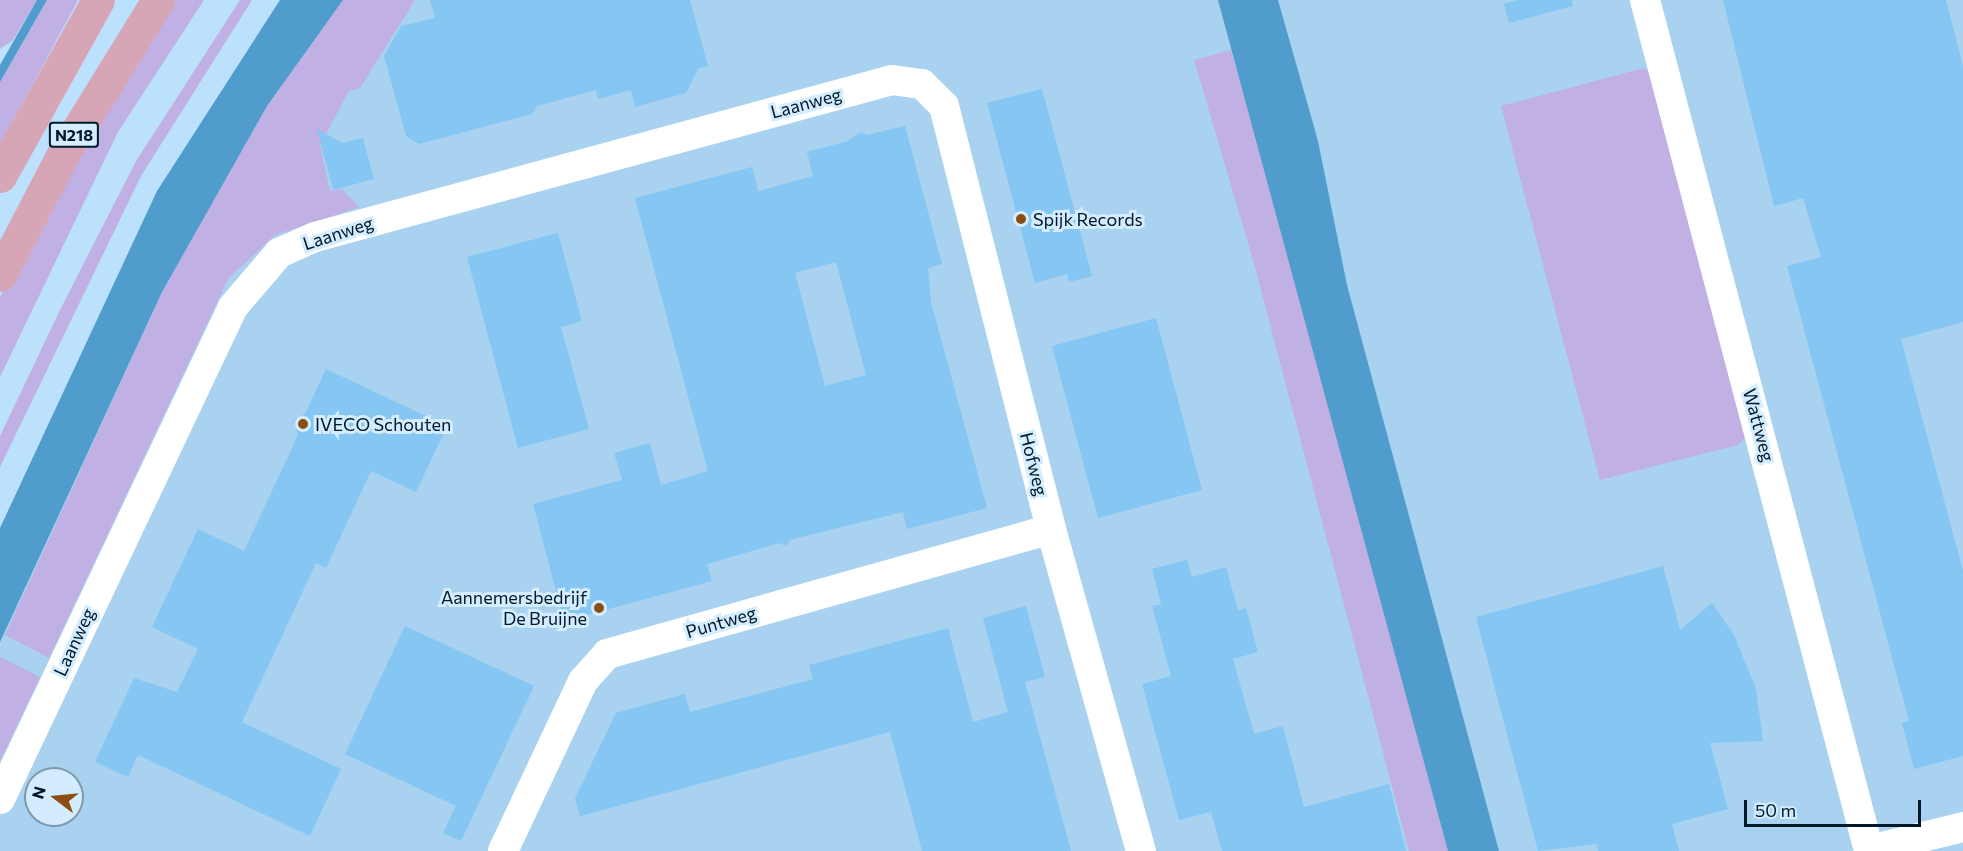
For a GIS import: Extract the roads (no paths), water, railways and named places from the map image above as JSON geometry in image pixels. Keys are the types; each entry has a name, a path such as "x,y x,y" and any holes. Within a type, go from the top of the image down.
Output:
{"main road":[{"name":"N218","path":"0,176 98,0"},
{"name":"N218","path":"0,275 63,152 158,0"}],"street":[{"name":"Wattweg","path":"1645,0 1869,851"},
{"name":"Laanweg","path":"0,799 233,307 279,254 315,237 892,80 922,84"},
{"name":"Hofweg","path":"922,84 944,106 1051,529 1141,851"},
{"name":"Puntweg","path":"503,851 582,681 607,654 1051,529"},
{"path":"1869,851 1963,827"}],"place":[{"name":"Spijk Records","path":"1021,219"},
{"name":"IVECO Schouten","path":"303,424"},
{"name":"Aannemersbedrijf De Bruijne","path":"599,608"}]}
